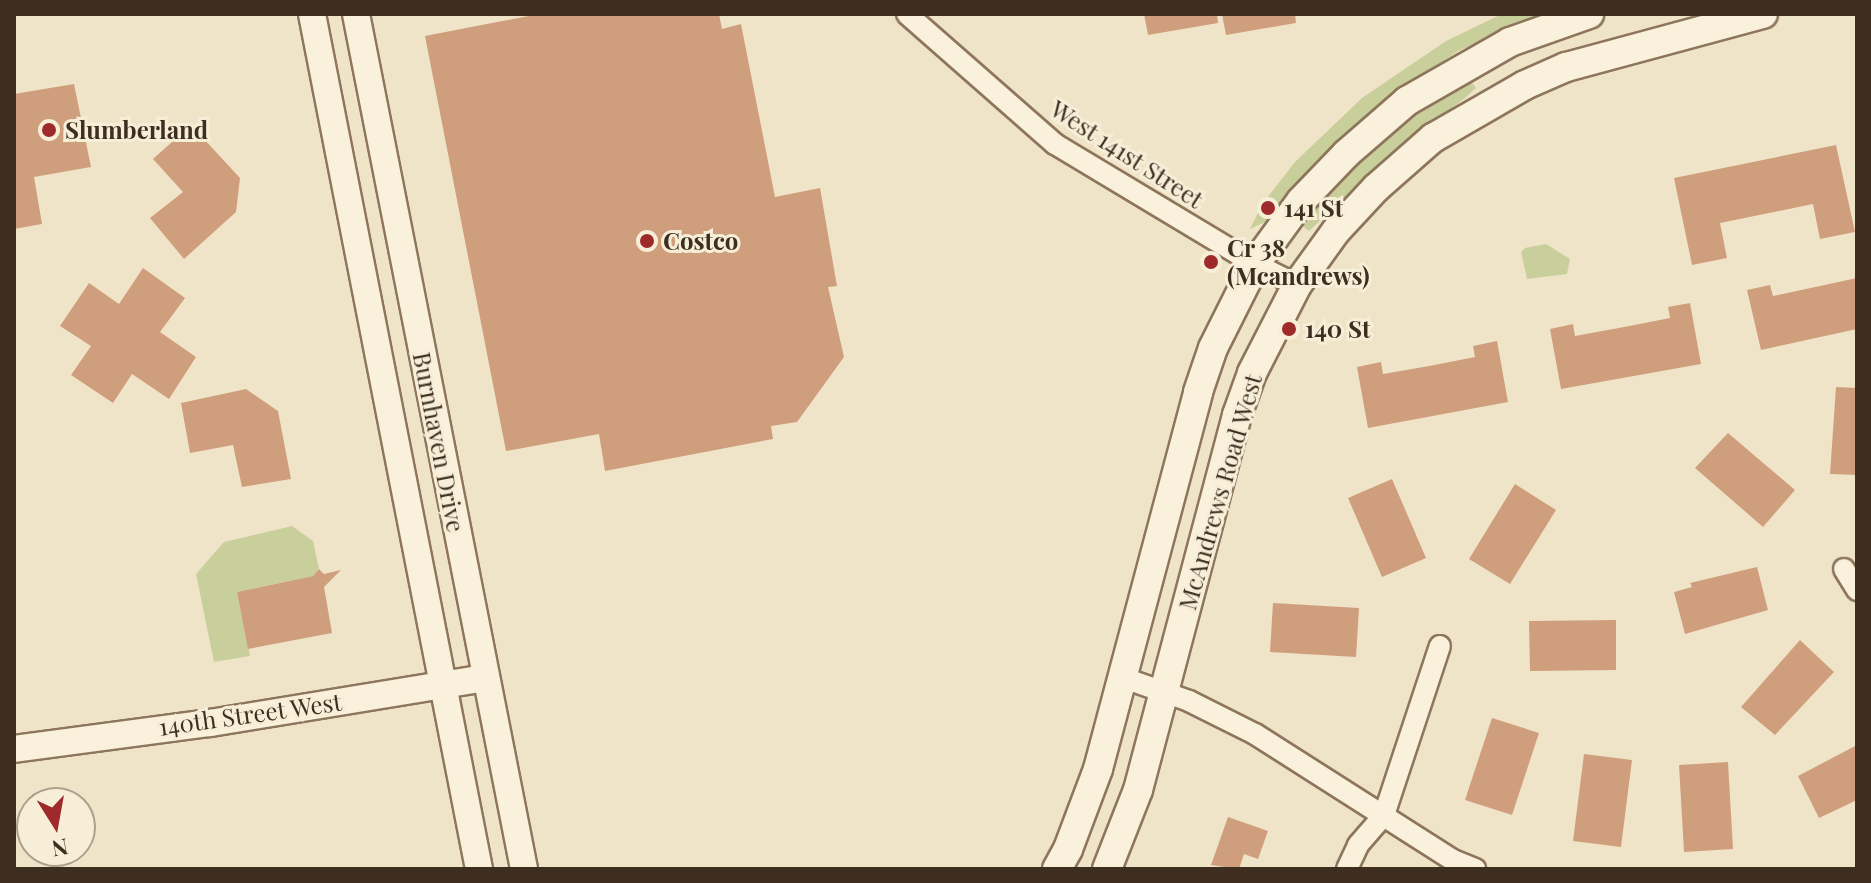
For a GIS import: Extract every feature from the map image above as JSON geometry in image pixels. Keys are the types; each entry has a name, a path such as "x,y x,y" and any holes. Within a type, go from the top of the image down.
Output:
{"main road":[{"name":"McAndrews Road West","path":"1057,869 1084,810 1198,392 1213,348 1255,264 1301,201 1337,163 1407,101 1510,42 1589,14"},
{"name":"McAndrews Road West","path":"1107,869 1138,790 1237,415 1271,330 1297,285 1336,231 1376,188 1433,138 1484,106 1566,67 1763,14"}],"street":[{"name":"Burnhaven Drive","path":"312,14 479,869"},
{"name":"Burnhaven Drive","path":"356,14 524,869"},
{"name":"West 141st Street","path":"907,14 1055,144 1255,264 1297,285"},
{"path":"1844,569 1857,590"},
{"path":"1347,869 1358,845 1384,815 1440,646"},
{"path":"1121,677 1165,692 1255,734 1453,860 1475,869"},
{"name":"140th Street West","path":"14,749 210,723 485,678"}],"green space":[{"path":"1502,14 1540,14 1458,51 1385,100 1318,159 1267,221 1250,229 1263,203 1295,162 1362,98 1446,41"},
{"path":"1469,79 1476,88 1465,98 1387,158 1309,231 1301,225 1361,158 1433,101"},
{"path":"1546,244 1570,259 1567,274 1527,279 1521,252 1525,248"},
{"path":"292,526 313,541 319,569 313,576 237,592 250,656 214,662 196,574 224,542"}],"building":[{"name":"Costco","path":"539,14 719,14 722,29 741,24 775,197 820,188 837,286 828,287 844,357 797,422 771,426 773,439 605,471 599,434 506,451 425,36"},
{"path":"1144,14 1217,14 1218,23 1148,35"},
{"path":"1222,14 1295,14 1296,23 1226,35"},
{"name":"Slumberland","path":"74,84 91,167 34,177 42,224 14,229 14,94"},
{"path":"191,125 240,178 236,212 184,259 150,218 183,192 153,159"},
{"path":"1836,145 1855,232 1820,239 1813,204 1720,223 1727,258 1692,265 1674,178"},
{"path":"143,268 185,298 160,332 196,357 169,399 132,374 113,403 71,375 91,346 60,326 89,283 119,304"},
{"path":"1857,278 1857,329 1761,350 1747,290 1770,285 1773,296"},
{"path":"1690,303 1701,364 1561,389 1550,329 1573,324 1575,336 1624,327 1670,318 1668,307"},
{"path":"1497,341 1508,402 1368,428 1357,367 1381,362 1383,374 1429,366 1475,357 1473,346"},
{"path":"1836,387 1857,388 1857,475 1830,474"},
{"path":"246,389 278,411 291,479 242,487 233,445 190,453 181,403"},
{"path":"1728,433 1795,490 1763,527 1695,468"},
{"path":"1392,479 1426,558 1382,577 1348,498"},
{"path":"1515,484 1556,510 1510,584 1469,559"},
{"path":"1757,567 1768,610 1685,634 1674,592 1692,587 1690,583"},
{"path":"319,569 324,574 341,570 324,587 332,633 248,649 237,592 313,576"},
{"path":"1273,603 1359,608 1356,657 1270,652"},
{"path":"1616,620 1616,670 1530,671 1529,621"},
{"path":"1800,640 1834,672 1775,735 1741,707"},
{"path":"1492,718 1539,733 1512,815 1465,800"},
{"path":"1857,745 1857,800 1819,818 1798,776"},
{"path":"1584,754 1632,760 1621,847 1573,841"},
{"path":"1728,762 1733,849 1684,852 1679,765"},
{"path":"1228,817 1268,831 1258,859 1244,854 1239,869 1211,865"}],"place":[{"name":"Slumberland","path":"49,130"},
{"name":"141 St","path":"1268,208"},
{"name":"Costco","path":"647,241"},
{"name":"Cr 38 (Mcandrews)","path":"1211,262"},
{"name":"140 St","path":"1289,329"}]}
